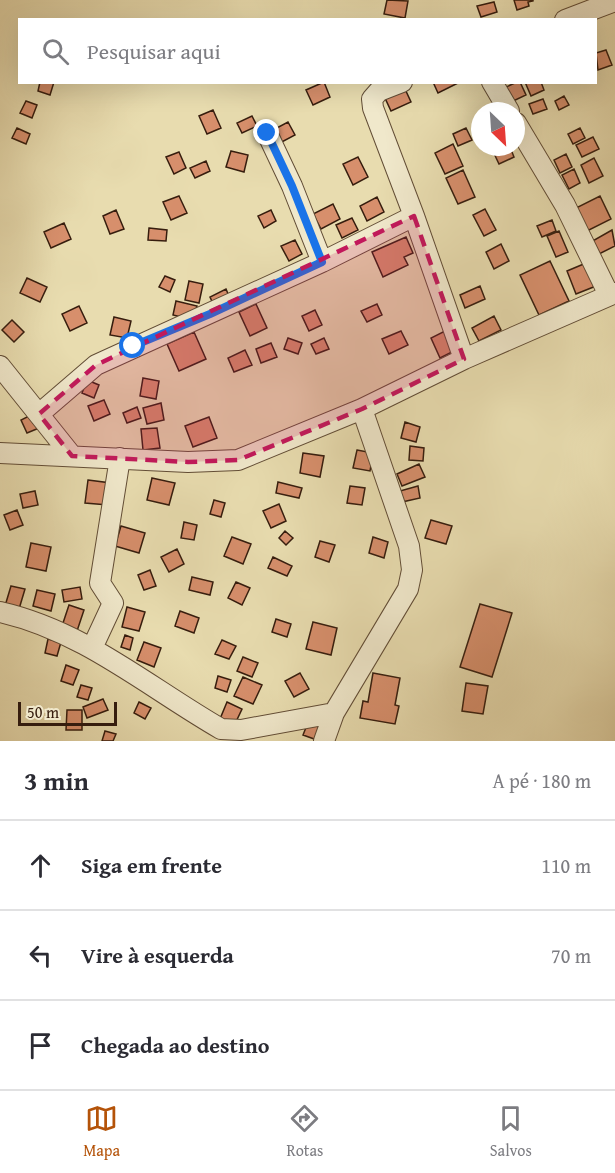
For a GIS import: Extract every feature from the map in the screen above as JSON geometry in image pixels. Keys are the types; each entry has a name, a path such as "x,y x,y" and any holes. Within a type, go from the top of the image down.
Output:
{"street":[{"path":"570,18 615,1"},
{"path":"397,84 378,91 372,99 373,108 464,359"},
{"path":"493,84 504,102"},
{"path":"267,133 292,186 322,262"},
{"path":"0,453 188,462 238,459 362,409 464,359 612,294 565,206 525,138"},
{"path":"39,414 96,365 322,262 414,216"},
{"path":"0,366 72,456"},
{"path":"324,741 334,713 408,589 412,570 409,546 362,409"},
{"path":"93,646 113,603 100,583 120,458"},
{"path":"0,612 32,619 93,646 221,729 241,730 334,713"}],"highlighted area":[{"path":"414,216 464,359 362,409 238,460 188,462 72,456 39,414 96,365"}],"building":[{"path":"387,0 408,1 405,18 384,14"},
{"path":"514,0 533,1 528,2 529,6 517,10"},
{"path":"494,2 497,12 481,17 477,6"},
{"path":"606,50 612,65 598,70 597,53"},
{"path":"40,84 53,84 50,95 38,91"},
{"path":"325,84 330,97 313,105 306,90"},
{"path":"434,84 456,84 438,93"},
{"path":"513,84 521,84 526,95 508,102 502,89"},
{"path":"526,84 542,84 544,90 531,96"},
{"path":"405,89 411,102 391,111 385,98"},
{"path":"564,96 569,105 559,110 555,101"},
{"path":"543,99 547,109 533,114 529,104"},
{"path":"26,101 37,105 32,118 20,113"},
{"path":"213,110 221,128 207,134 199,116"},
{"path":"252,116 257,126 242,133 237,123"},
{"path":"288,122 295,135 278,144 271,131"},
{"path":"17,128 30,134 26,144 12,138"},
{"path":"466,128 471,140 458,146 453,134"},
{"path":"580,128 585,138 573,144 568,134"},
{"path":"593,137 599,149 582,157 576,145"},
{"path":"453,144 463,166 445,174 435,153"},
{"path":"231,151 248,155 244,172 226,167"},
{"path":"179,152 186,168 174,174 166,157"},
{"path":"566,154 572,167 560,173 554,160"},
{"path":"495,156 514,156 514,157 499,164"},
{"path":"358,157 368,177 353,185 343,164"},
{"path":"594,158 603,176 589,183 581,165"},
{"path":"206,161 210,171 195,178 190,168"},
{"path":"574,169 580,183 569,189 562,175"},
{"path":"463,170 475,197 458,204 446,178"},
{"path":"179,196 187,213 171,220 163,202"},
{"path":"600,196 611,219 587,231 576,208"},
{"path":"377,197 384,212 367,221 360,206"},
{"path":"333,204 340,219 321,229 313,214"},
{"path":"485,209 496,230 484,236 473,215"},
{"path":"116,210 124,229 110,234 103,216"},
{"path":"271,210 276,221 264,228 258,216"},
{"path":"352,218 358,230 342,238 336,225"},
{"path":"552,220 556,231 542,237 537,226"},
{"path":"64,223 71,239 51,248 44,232"},
{"path":"149,228 167,230 166,241 148,240"},
{"path":"612,230 615,246 595,256 589,243"},
{"path":"559,231 568,252 556,257 547,236"},
{"path":"406,237 413,253 404,257 408,265 383,277 372,252"},
{"path":"295,240 302,254 289,261 281,246"},
{"path":"501,244 509,261 494,269 486,252"},
{"path":"550,261 569,301 539,315 520,275"},
{"path":"586,263 596,286 576,294 567,271"},
{"path":"165,276 175,280 170,292 159,287"},
{"path":"27,278 47,287 40,302 20,293"},
{"path":"189,281 203,284 199,303 185,300"},
{"path":"480,286 485,299 465,308 460,295"},
{"path":"226,289 231,301 215,308 210,297"},
{"path":"176,301 197,306 193,320 173,315"},
{"path":"256,304 267,328 250,336 239,312"},
{"path":"377,304 382,315 367,322 361,311"},
{"path":"79,306 87,323 70,331 62,314"},
{"path":"315,310 322,325 309,331 302,316"},
{"path":"494,316 501,330 479,341 472,328"},
{"path":"114,317 131,321 127,338 110,335"},
{"path":"12,320 24,332 14,342 2,330"},
{"path":"447,330 456,350 440,358 431,338"},
{"path":"401,331 408,345 389,354 382,339"},
{"path":"194,332 206,359 179,371 167,344"},
{"path":"288,338 302,343 298,354 284,349"},
{"path":"324,338 329,349 316,354 311,344"},
{"path":"271,343 277,357 261,363 256,349"},
{"path":"245,350 252,365 234,372 228,358"},
{"path":"143,378 159,381 156,399 140,396"},
{"path":"87,380 99,385 94,398 82,393"},
{"path":"104,400 110,414 94,421 88,406"},
{"path":"161,403 164,420 147,424 143,408"},
{"path":"137,407 141,418 127,423 123,413"},
{"path":"33,414 39,428 27,433 21,420"},
{"path":"209,417 217,438 193,447 185,426"},
{"path":"405,422 420,427 416,442 401,438"},
{"path":"157,428 160,448 143,450 141,429"},
{"path":"410,446 424,448 423,461 409,460"},
{"path":"357,450 373,453 370,471 353,468"},
{"path":"303,453 324,456 320,477 300,473"},
{"path":"419,464 425,477 402,486 397,474"},
{"path":"152,478 175,483 169,505 147,500"},
{"path":"88,480 111,483 108,505 85,503"},
{"path":"278,482 302,488 299,498 276,493"},
{"path":"350,486 365,488 362,505 347,503"},
{"path":"418,486 420,498 402,502 400,491"},
{"path":"35,491 38,505 23,508 20,494"},
{"path":"214,500 225,503 221,517 210,514"},
{"path":"279,504 286,521 271,528 263,511"},
{"path":"17,510 23,525 10,530 4,515"},
{"path":"431,520 452,526 446,544 425,538"},
{"path":"184,522 197,525 194,540 181,538"},
{"path":"121,526 145,533 139,553 115,546"},
{"path":"285,531 293,538 286,545 279,538"},
{"path":"232,537 251,544 243,564 224,556"},
{"path":"373,537 388,542 384,558 369,553"},
{"path":"320,541 335,545 329,562 315,557"},
{"path":"31,543 51,547 46,571 26,567"},
{"path":"177,549 184,564 169,572 161,557"},
{"path":"273,557 292,566 287,576 268,568"},
{"path":"150,570 156,586 144,590 138,575"},
{"path":"192,577 213,582 210,595 189,590"},
{"path":"236,582 250,588 242,605 228,598"},
{"path":"11,586 25,589 19,609 5,606"},
{"path":"80,587 82,599 64,602 62,590"},
{"path":"37,590 55,594 51,611 33,606"},
{"path":"480,604 512,613 492,677 460,667"},
{"path":"69,605 84,610 77,631 62,626"},
{"path":"127,607 145,612 139,631 122,627"},
{"path":"180,611 199,618 194,633 175,626"},
{"path":"276,619 291,624 287,637 272,632"},
{"path":"313,622 337,628 331,655 306,649"},
{"path":"125,635 133,638 130,650 121,647"},
{"path":"48,639 61,642 57,656 45,653"},
{"path":"222,640 236,646 229,659 215,654"},
{"path":"144,642 161,648 154,667 137,660"},
{"path":"243,657 258,663 252,677 237,671"},
{"path":"66,665 79,670 73,685 61,681"},
{"path":"300,673 309,689 294,697 285,681"},
{"path":"373,673 400,678 395,705 399,706 395,724 360,718 363,701 368,702"},
{"path":"218,676 231,680 227,692 215,688"},
{"path":"243,677 262,685 253,704 234,696"},
{"path":"466,683 488,686 483,714 462,711"},
{"path":"81,685 92,688 88,700 77,697"},
{"path":"103,699 108,710 87,718 83,707"},
{"path":"139,702 151,708 145,719 134,713"},
{"path":"227,702 242,709 234,726 220,719"},
{"path":"67,710 82,710 82,730 66,730"},
{"path":"309,720 323,725 317,740 303,735"},
{"path":"105,731 116,734 113,741 102,741"}],"route":[{"path":"133,346 210,314 322,262 292,186 267,133"}]}
